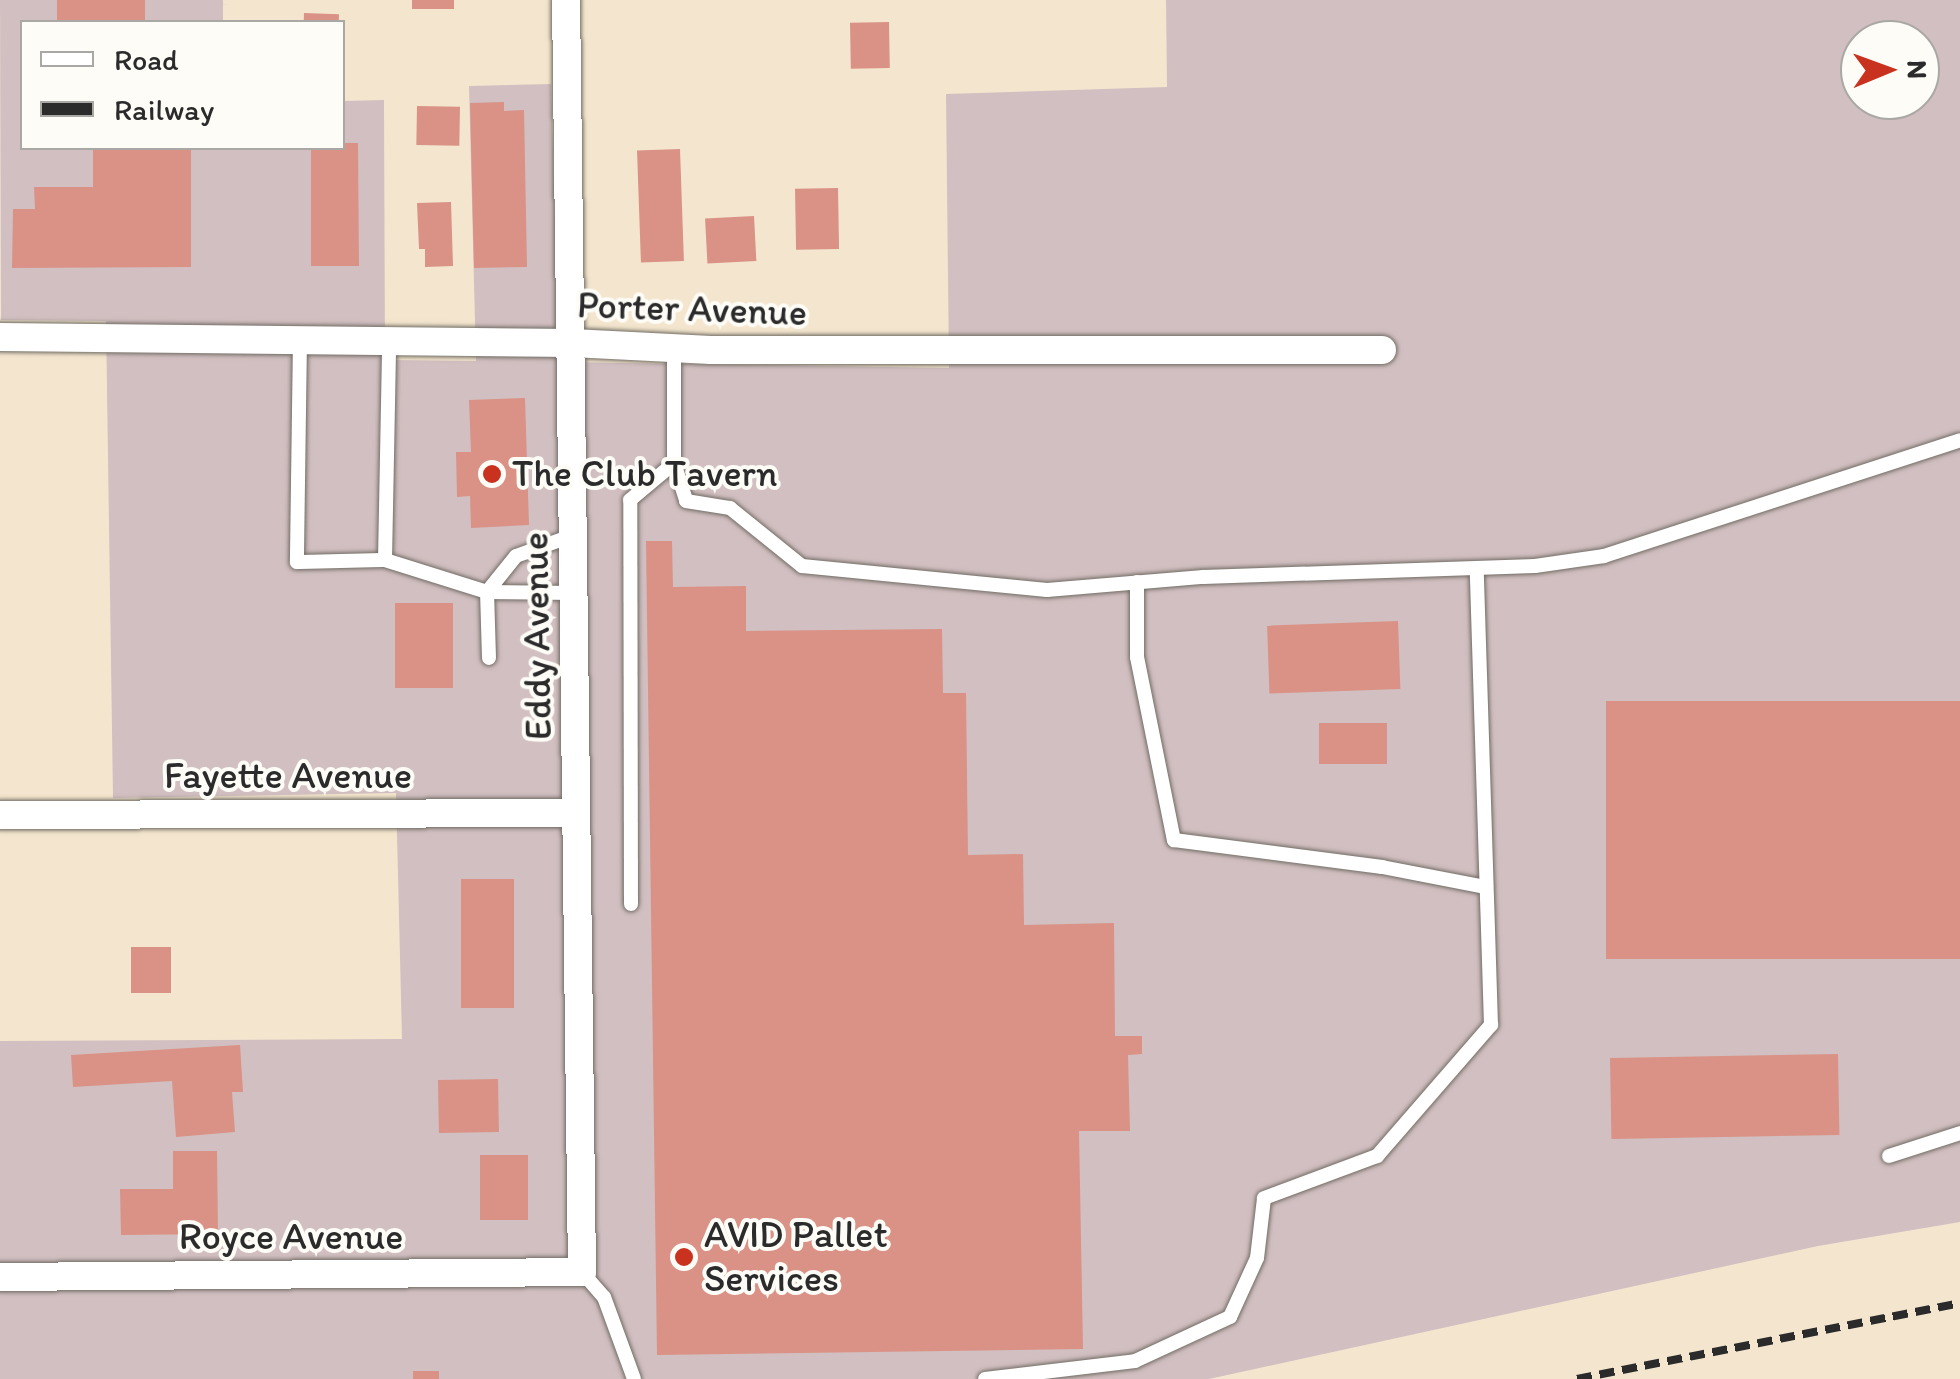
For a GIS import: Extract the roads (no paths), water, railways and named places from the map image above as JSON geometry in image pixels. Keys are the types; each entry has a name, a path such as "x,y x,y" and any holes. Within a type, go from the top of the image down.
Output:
{"street":[{"name":"Eddy Avenue","path":"566,0 582,1272"},
{"name":"Porter Avenue","path":"0,337 572,343 674,348 1382,350"},
{"name":"Fayette Avenue","path":"0,815 576,813"},
{"name":"Royce Avenue","path":"0,1277 582,1272"}],"lane":[{"path":"300,340 297,562 385,560 487,592 575,593"},
{"path":"385,560 390,343"},
{"path":"674,348 674,463 686,501 730,508 802,566 1047,590 1137,582 1535,566 1604,556 1960,440"},
{"path":"632,904 630,500 674,463"},
{"path":"490,658 487,592 516,556 574,535"},
{"path":"985,1379 1135,1360 1230,1316 1257,1258 1264,1198 1378,1156 1491,1026 1477,569"},
{"path":"1137,582 1137,657 1174,840 1382,867 1486,887"},
{"path":"1889,1156 1960,1133"},
{"path":"582,1272 604,1297 623,1359 634,1379"}],"railway":[{"path":"1577,1379 1960,1303"}],"place":[{"name":"The Club Tavern","path":"492,474"},
{"name":"AVID Pallet Services","path":"684,1257"}]}
